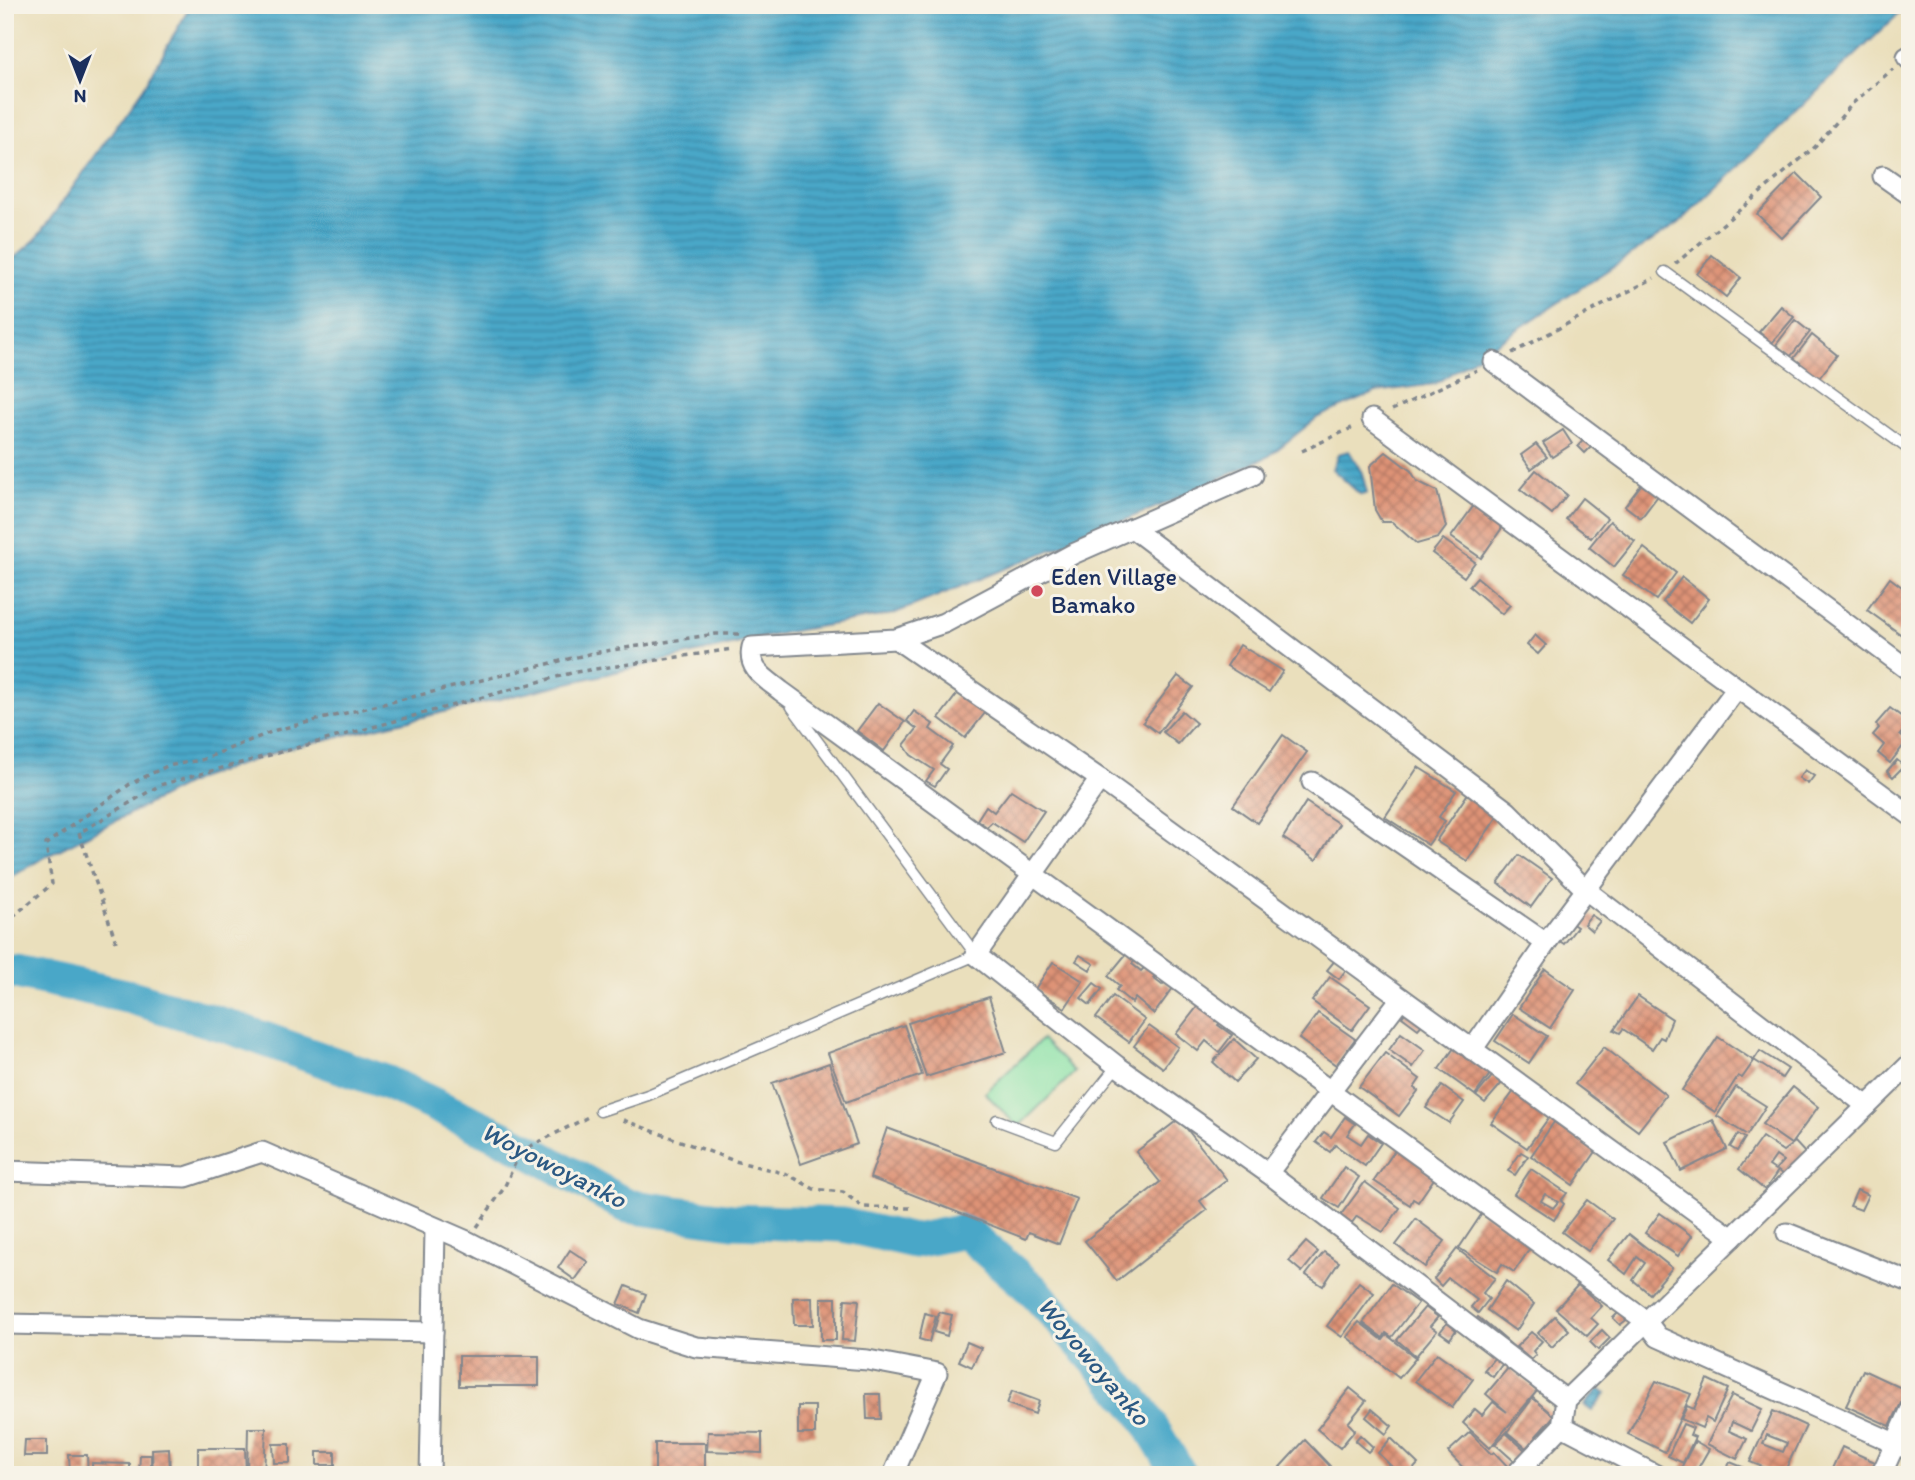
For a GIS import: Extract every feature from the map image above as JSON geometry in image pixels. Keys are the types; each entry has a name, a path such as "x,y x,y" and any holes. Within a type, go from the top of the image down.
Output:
{"street":[{"path":"1883,176 1910,195"},
{"path":"1494,362 1910,671"},
{"path":"1372,419 1910,815"},
{"path":"1253,475 1073,554 944,623 896,639 752,647 752,667 1032,875 1646,1321 1658,1337 1903,1447"},
{"path":"1132,528 1507,811 1586,890 1867,1106"},
{"path":"896,639 1100,779 1732,1238"},
{"path":"1472,1050 1546,943 1737,688"},
{"path":"1100,779 976,955 1117,1066 1268,1173 1566,1400"},
{"path":"1312,782 1546,943"},
{"path":"1268,1173 1401,998"},
{"path":"1515,1475 1562,1426 1566,1400 1910,1064"},
{"path":"5,1171 186,1177 262,1152 435,1230 467,1241 639,1329 696,1347 868,1360 937,1373 893,1475"},
{"path":"430,1475 435,1230"},
{"path":"1787,1233 1910,1282"},
{"path":"5,1324 433,1332"},
{"path":"1881,1475 1903,1447 1910,1410"},
{"path":"1562,1426 1656,1475"}],"lane":[{"path":"1665,272 1910,450"},
{"path":"600,1111 648,1095 976,955 781,691"},
{"path":"997,1120 1056,1142 1117,1066"}],"path":[{"path":"1302,451 1494,362 1665,272 1815,147 1853,103 1908,58"},
{"path":"5,923 52,884 46,844 130,784 167,766 201,760 276,730 593,653 716,634 753,634 752,647 575,672 160,785 79,833 116,942"},
{"path":"529,1147 600,1111 735,1161 787,1174 814,1189 843,1192 863,1207 911,1209"},
{"path":"467,1241 504,1188 516,1159"}],"green space":[{"path":"1042,1039 1075,1072 1018,1127 985,1093"}],"water":[{"path":"191,5 1908,5 1679,223 1435,384 1376,392 1318,417 1269,456 1164,504 893,614 787,632 285,749 197,779 43,858 5,881 5,266 36,239 144,87"},
{"path":"1349,451 1362,473 1367,493 1361,495 1332,469 1338,454"},
{"path":"1599,1389 1606,1394 1592,1411 1584,1405"}],"building":[{"path":"1797,173 1821,197 1782,238 1757,214"},
{"path":"1712,255 1741,278 1726,297 1697,274"},
{"path":"1781,306 1794,317 1772,343 1759,332"},
{"path":"1795,320 1810,332 1791,356 1776,345"},
{"path":"1812,335 1837,355 1819,378 1794,358"},
{"path":"1563,430 1572,444 1552,457 1543,443"},
{"path":"1587,436 1595,443 1585,453 1578,446"},
{"path":"1536,444 1547,457 1531,469 1521,455"},
{"path":"1386,452 1411,471 1417,481 1437,491 1446,527 1438,538 1417,544 1392,522 1382,522 1375,510 1370,466"},
{"path":"1536,470 1567,495 1552,514 1520,489"},
{"path":"1644,481 1660,493 1641,518 1625,506"},
{"path":"1582,498 1607,518 1591,538 1566,519"},
{"path":"1475,504 1504,525 1481,558 1451,537"},
{"path":"1610,521 1635,541 1614,567 1589,547"},
{"path":"1443,539 1475,562 1464,577 1432,553"},
{"path":"1644,548 1676,573 1656,600 1623,575"},
{"path":"1477,577 1510,605 1502,614 1469,586"},
{"path":"1682,577 1709,599 1690,623 1663,602"},
{"path":"1890,578 1910,593 1910,641 1867,610"},
{"path":"1535,635 1546,645 1538,654 1527,645"},
{"path":"1240,645 1283,671 1269,692 1227,666"},
{"path":"1178,676 1193,687 1158,733 1143,722"},
{"path":"958,693 985,713 965,738 939,718"},
{"path":"878,703 905,722 884,751 857,731"},
{"path":"1890,708 1910,723 1900,735 1907,741 1890,763 1878,753 1884,745 1873,735 1879,728 1876,724"},
{"path":"914,711 933,724 930,729 953,746 940,764 947,769 935,786 926,781 934,770 911,755 904,745 917,729 907,721"},
{"path":"1182,711 1196,723 1178,744 1163,732"},
{"path":"1283,735 1307,752 1257,823 1233,806"},
{"path":"1897,760 1904,766 1893,777 1887,771"},
{"path":"1418,767 1456,791 1439,817 1445,821 1428,845 1385,817"},
{"path":"1805,770 1814,776 1808,784 1799,778"},
{"path":"1011,790 1044,811 1023,842 992,822 987,827 977,820 986,806 994,812"},
{"path":"1469,792 1500,813 1467,861 1436,841"},
{"path":"1306,802 1339,824 1316,860 1283,838"},
{"path":"1519,855 1552,878 1531,907 1498,883"},
{"path":"1591,915 1600,921 1592,931 1584,924"},
{"path":"1568,921 1577,927 1564,944 1555,938"},
{"path":"1127,953 1135,960 1132,964 1141,971 1147,965 1157,973 1153,978 1162,985 1165,982 1173,988 1154,1014 1135,998 1132,1003 1116,990 1120,986 1108,976"},
{"path":"1080,955 1094,964 1090,970 1076,961"},
{"path":"1336,959 1348,967 1339,979 1327,970"},
{"path":"1053,962 1083,981 1065,1008 1035,989"},
{"path":"1545,969 1575,990 1550,1028 1519,1008"},
{"path":"1330,977 1370,1005 1352,1030 1312,1001"},
{"path":"1094,983 1102,989 1090,1005 1081,998"},
{"path":"1113,996 1145,1020 1129,1042 1096,1018"},
{"path":"1638,996 1672,1019 1664,1039 1660,1037 1652,1049 1623,1029 1620,1033 1614,1030"},
{"path":"989,997 1006,1052 926,1077 908,1023"},
{"path":"1201,1002 1223,1019 1218,1025 1232,1035 1219,1052 1206,1041 1198,1051 1176,1034"},
{"path":"1408,1009 1425,1021 1418,1029 1402,1017"},
{"path":"1318,1013 1355,1039 1336,1065 1299,1039"},
{"path":"1513,1014 1547,1036 1529,1063 1495,1041"},
{"path":"904,1025 922,1075 846,1102 828,1053"},
{"path":"1149,1026 1178,1047 1163,1068 1134,1046"},
{"path":"1401,1033 1425,1050 1413,1067 1389,1050"},
{"path":"1718,1037 1754,1061 1742,1078 1738,1076 1715,1112 1682,1090"},
{"path":"1234,1039 1256,1059 1235,1082 1213,1062"},
{"path":"1457,1044 1493,1070 1475,1095 1439,1069"},
{"path":"1604,1047 1666,1095 1638,1131 1575,1084"},
{"path":"1760,1051 1788,1069 1782,1078 1754,1060"},
{"path":"1385,1053 1420,1079 1414,1088 1418,1091 1399,1116 1359,1087"},
{"path":"829,1063 857,1144 801,1164 772,1083"},
{"path":"1493,1075 1503,1082 1485,1103 1476,1096"},
{"path":"1442,1086 1464,1102 1449,1123 1426,1108"},
{"path":"1736,1087 1766,1106 1747,1135 1717,1116"},
{"path":"1793,1087 1818,1107 1791,1144 1762,1124"},
{"path":"1514,1091 1550,1116 1527,1148 1491,1123"},
{"path":"1345,1117 1355,1124 1347,1135 1361,1144 1368,1134 1381,1143 1365,1166 1335,1145 1330,1152 1316,1142 1324,1132 1331,1137"},
{"path":"1179,1119 1227,1180 1200,1201 1207,1210 1117,1281 1085,1241 1160,1182 1136,1152"},
{"path":"1713,1120 1727,1149 1681,1171 1667,1142"},
{"path":"1554,1122 1597,1150 1573,1185 1531,1156"},
{"path":"887,1128 1077,1199 1059,1244 1029,1232 1026,1239 870,1178"},
{"path":"1738,1134 1745,1138 1737,1151 1730,1147"},
{"path":"1762,1137 1783,1151 1795,1142 1807,1155 1787,1178 1778,1171 1765,1190 1739,1169","holes":["1776,1156 1783,1161 1775,1170 1769,1166"]},
{"path":"1398,1146 1438,1173 1418,1202 1413,1199 1410,1205 1374,1181"},
{"path":"1521,1152 1528,1156 1515,1175 1508,1171"},
{"path":"1344,1167 1359,1177 1339,1208 1323,1198"},
{"path":"1531,1169 1567,1193 1554,1220 1514,1194","holes":["1545,1194 1558,1202 1553,1208 1541,1201"]},
{"path":"1365,1182 1400,1208 1383,1232 1357,1216 1351,1224 1340,1216"},
{"path":"1857,1190 1868,1195 1861,1210 1850,1206"},
{"path":"1587,1200 1613,1219 1588,1251 1562,1232"},
{"path":"1483,1212 1533,1244 1514,1272 1502,1264 1497,1272 1459,1248"},
{"path":"1660,1213 1692,1236 1678,1256 1645,1233"},
{"path":"1416,1219 1445,1241 1425,1267 1396,1245"},
{"path":"1629,1234 1672,1268 1650,1294 1633,1280 1645,1263 1637,1257 1626,1274 1608,1260"},
{"path":"1306,1242 1318,1252 1302,1272 1289,1261"},
{"path":"1457,1249 1495,1278 1483,1293 1489,1299 1478,1313 1471,1307 1477,1300 1448,1278 1441,1286 1434,1279"},
{"path":"570,1250 588,1262 575,1280 558,1268"},
{"path":"1324,1252 1339,1262 1323,1286 1306,1275"},
{"path":"1506,1281 1534,1304 1516,1331 1487,1310"},
{"path":"1359,1282 1374,1293 1342,1337 1327,1326"},
{"path":"1392,1284 1418,1303 1392,1337 1386,1333 1383,1338 1363,1323"},
{"path":"1578,1285 1602,1306 1591,1318 1598,1324 1587,1336 1556,1309"},
{"path":"626,1286 646,1294 639,1313 618,1304"},
{"path":"812,1297 813,1325 794,1325 793,1298"},
{"path":"821,1298 836,1298 836,1340 821,1340"},
{"path":"845,1299 859,1300 855,1341 842,1340"},
{"path":"1425,1307 1438,1317 1430,1326 1437,1331 1416,1356 1397,1340"},
{"path":"1622,1309 1630,1317 1620,1325 1613,1318"},
{"path":"939,1312 952,1315 947,1336 934,1332"},
{"path":"925,1313 936,1316 929,1342 919,1339"},
{"path":"1555,1316 1569,1330 1552,1347 1538,1333"},
{"path":"1478,1317 1491,1328 1485,1336 1472,1326"},
{"path":"1359,1322 1383,1340 1387,1335 1416,1358 1399,1378 1347,1337"},
{"path":"1447,1323 1456,1330 1450,1339 1440,1332"},
{"path":"1493,1329 1514,1347 1508,1354 1487,1337"},
{"path":"1602,1330 1610,1338 1598,1350 1590,1342"},
{"path":"1531,1332 1542,1341 1533,1351 1536,1355 1531,1360 1516,1347"},
{"path":"967,1342 981,1348 972,1367 959,1361"},
{"path":"1437,1353 1473,1379 1452,1408 1415,1381"},
{"path":"459,1356 539,1356 539,1386 459,1386"},
{"path":"1495,1357 1503,1363 1493,1377 1484,1370"},
{"path":"1509,1367 1537,1391 1490,1448 1463,1423 1475,1409 1482,1415 1493,1402 1507,1412 1486,1394"},
{"path":"1863,1370 1910,1392 1907,1405 1901,1403 1890,1426 1846,1406"},
{"path":"1707,1379 1728,1389 1713,1422 1706,1418 1702,1428 1681,1419 1687,1406 1694,1409"},
{"path":"1656,1381 1691,1394 1665,1452 1628,1434"},
{"path":"1350,1388 1366,1401 1348,1423 1355,1430 1340,1448 1317,1429"},
{"path":"1012,1391 1039,1401 1035,1414 1007,1404"},
{"path":"866,1394 880,1394 881,1419 867,1419"},
{"path":"1732,1395 1762,1409 1751,1431 1732,1422 1729,1431 1747,1439 1737,1459 1707,1444"},
{"path":"1533,1398 1554,1416 1536,1436 1539,1438 1534,1444 1531,1442 1526,1448 1507,1432"},
{"path":"798,1406 815,1406 815,1434 798,1434"},
{"path":"1372,1409 1392,1426 1386,1434 1366,1417"},
{"path":"1773,1411 1806,1426 1783,1475 1750,1462","holes":["1767,1435 1787,1443 1783,1452 1763,1444"]},
{"path":"1683,1424 1693,1428 1690,1435 1695,1437 1683,1463 1668,1456"},
{"path":"248,1428 266,1428 264,1475 247,1475"},
{"path":"708,1432 762,1433 762,1453 707,1451"},
{"path":"1470,1432 1512,1471 1508,1475 1470,1475 1448,1452"},
{"path":"1506,1433 1525,1450 1514,1461 1495,1444"},
{"path":"1360,1435 1373,1447 1368,1452 1355,1441"},
{"path":"1391,1438 1418,1464 1408,1475 1400,1475 1378,1453"},
{"path":"25,1440 47,1440 47,1456 24,1456"},
{"path":"1305,1440 1330,1466 1322,1475 1289,1475 1280,1467"},
{"path":"1695,1441 1709,1449 1694,1475 1681,1468"},
{"path":"655,1443 705,1443 705,1475 655,1475"},
{"path":"273,1444 290,1444 290,1463 274,1463"},
{"path":"1842,1447 1875,1462 1869,1475 1829,1475"},
{"path":"169,1448 170,1475 153,1475 152,1449"},
{"path":"198,1448 245,1448 246,1475 198,1475"},
{"path":"317,1452 335,1452 335,1465 317,1465"},
{"path":"69,1455 87,1455 88,1475 70,1475"},
{"path":"140,1455 151,1455 151,1473 139,1473"},
{"path":"1730,1462 1762,1475 1724,1475"},
{"path":"92,1463 130,1464 130,1475 92,1475"}],"waterway":[{"name":"Woyowoyanko","path":"5,973 16,972 131,997 227,1026 388,1083 515,1143 627,1206 733,1221 843,1225 914,1241 965,1231 1034,1291 1141,1410 1180,1475"}],"place":[{"name":"Eden Village Bamako","path":"1037,591"}]}
